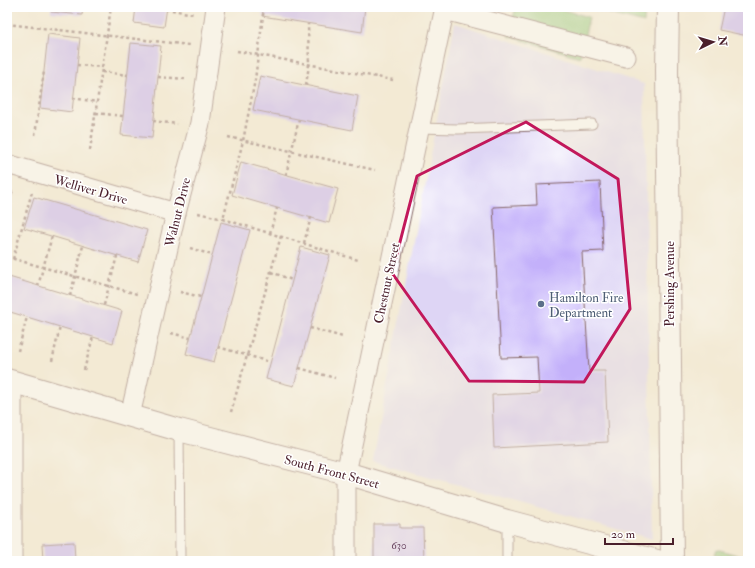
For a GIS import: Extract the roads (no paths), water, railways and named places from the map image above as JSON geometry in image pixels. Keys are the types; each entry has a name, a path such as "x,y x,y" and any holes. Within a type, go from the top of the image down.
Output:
{"street":[{"name":"Walnut Drive","path":"130,416 176,213 200,123 216,7"},
{"name":"Pershing Avenue","path":"668,7 667,70 672,561"},
{"path":"445,8 626,56"},
{"name":"Chestnut Street","path":"346,561 346,474 418,128 445,8"},
{"name":"Welliver Drive","path":"7,164 176,213"},
{"path":"10,381 12,561"},
{"name":"South Front Street","path":"10,381 179,430 346,474 507,521 657,561"}],"lane":[{"path":"418,128 458,129 592,124"},
{"path":"179,430 180,561"},
{"path":"507,521 507,561"}],"place":[{"name":"Hamilton Fire Department","path":"541,304"}]}
